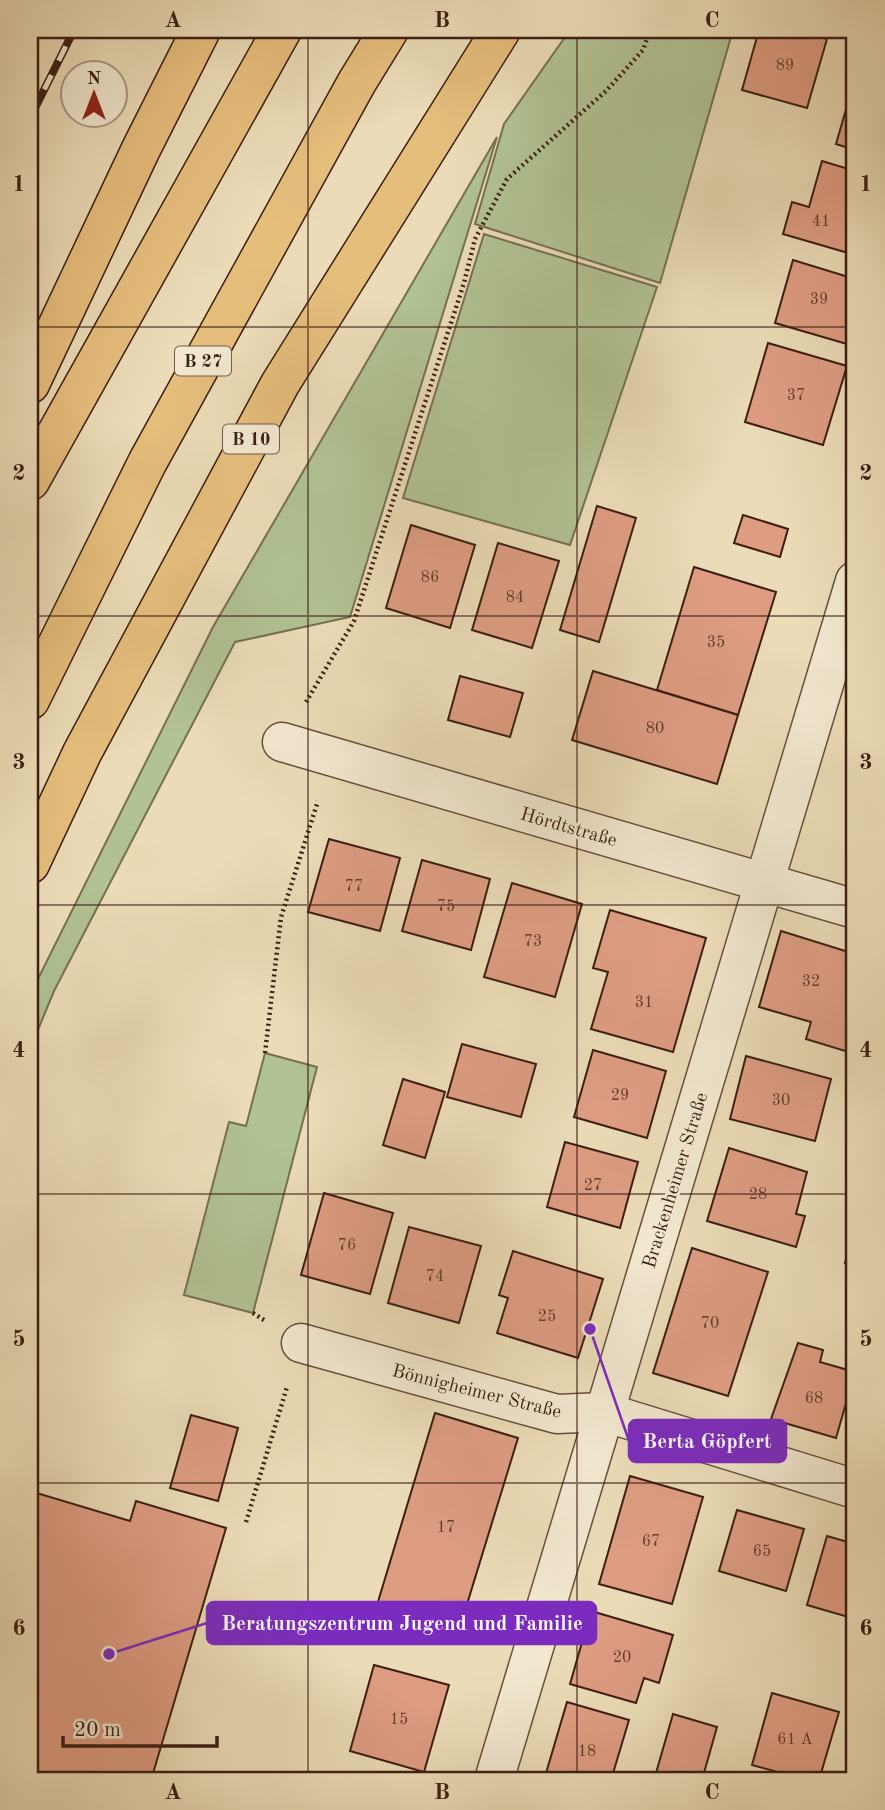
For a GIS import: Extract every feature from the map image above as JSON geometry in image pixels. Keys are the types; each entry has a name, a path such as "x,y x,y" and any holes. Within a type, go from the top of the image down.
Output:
{"highway":[{"path":"30,384 141,149 201,30"},
{"path":"30,481 282,30"},
{"name":"B 27","path":"30,700 147,463 357,82 389,30"},
{"name":"B 10","path":"30,864 82,753 280,384 501,30"}],"street":[{"name":"Brackenheimer Straße","path":"494,1780 855,581"},
{"name":"Hördtstraße","path":"282,742 855,909"},
{"name":"Bönnigheimer Straße","path":"300,1343 557,1414 604,1412 855,1489"}],"path":[{"path":"282,742 354,621 464,283 475,239 507,179 606,91 643,50 650,30"},
{"path":"265,1053 281,917 332,757"},
{"path":"246,1522 300,1343"}],"green space":[{"path":"570,30 733,30 660,283 475,224 504,124"},
{"path":"497,137 350,617 235,642 54,991 30,1049 30,995 213,627"},
{"path":"484,234 657,287 570,545 403,498"},
{"path":"265,1053 317,1067 253,1313 184,1295 229,1122 246,1126"}],"building":[{"path":"759,30 795,30 827,39 807,108 742,90"},
{"path":"855,78 855,150 836,144"},
{"path":"822,161 855,171 855,255 783,234 792,202 809,207"},
{"path":"793,260 855,279 855,317 847,344 775,323"},
{"path":"768,343 847,366 823,445 745,422"},
{"path":"597,506 636,518 599,642 560,630"},
{"path":"743,515 788,529 780,557 734,543"},
{"path":"411,525 475,545 450,628 386,608"},
{"path":"498,543 559,561 532,648 472,630"},
{"path":"694,567 776,592 738,715 657,690"},
{"path":"593,671 738,715 717,784 572,740"},
{"path":"460,676 523,693 510,737 448,720"},
{"path":"329,839 400,858 380,931 308,912"},
{"path":"422,860 490,879 471,950 402,931"},
{"path":"512,883 582,904 555,997 484,977"},
{"path":"610,910 706,938 673,1052 591,1029 608,972 593,968"},
{"path":"781,931 855,954 855,1054 806,1039 811,1022 759,1007"},
{"path":"462,1044 536,1064 521,1117 447,1097"},
{"path":"593,1050 666,1071 647,1138 574,1117"},
{"path":"746,1056 831,1079 815,1141 730,1119"},
{"path":"403,1079 445,1092 425,1158 383,1145"},
{"path":"565,1142 638,1162 620,1228 547,1207"},
{"path":"729,1148 807,1172 796,1214 805,1216 796,1247 707,1221"},
{"path":"324,1193 393,1213 370,1294 301,1275"},
{"path":"409,1227 481,1246 459,1323 388,1303"},
{"path":"855,1227 855,1265 845,1263"},
{"path":"692,1248 768,1272 728,1396 653,1373"},
{"path":"513,1251 603,1279 578,1358 497,1333 508,1298 499,1295"},
{"path":"798,1343 823,1350 820,1362 855,1372 836,1438 771,1419"},
{"path":"435,1413 518,1438 456,1640 374,1615"},
{"path":"191,1415 238,1428 218,1501 170,1488"},
{"path":"630,1476 703,1497 672,1604 599,1584"},
{"path":"30,1491 130,1521 136,1501 226,1528 151,1780 30,1780"},
{"path":"737,1510 804,1529 786,1591 719,1571"},
{"path":"827,1536 855,1544 855,1619 807,1605"},
{"path":"591,1611 673,1635 659,1683 644,1678 636,1703 570,1684"},
{"path":"374,1665 449,1685 424,1772 350,1751"},
{"path":"772,1693 839,1712 819,1780 808,1780 752,1765"},
{"path":"567,1702 629,1720 611,1780 544,1780"},
{"path":"673,1714 717,1727 702,1780 654,1780"}],"railway":[{"path":"30,118 74,30"}],"place":[{"name":"Berta Göpfert","path":"590,1329"},
{"name":"Beratungszentrum Jugend und Familie","path":"109,1654"}]}
